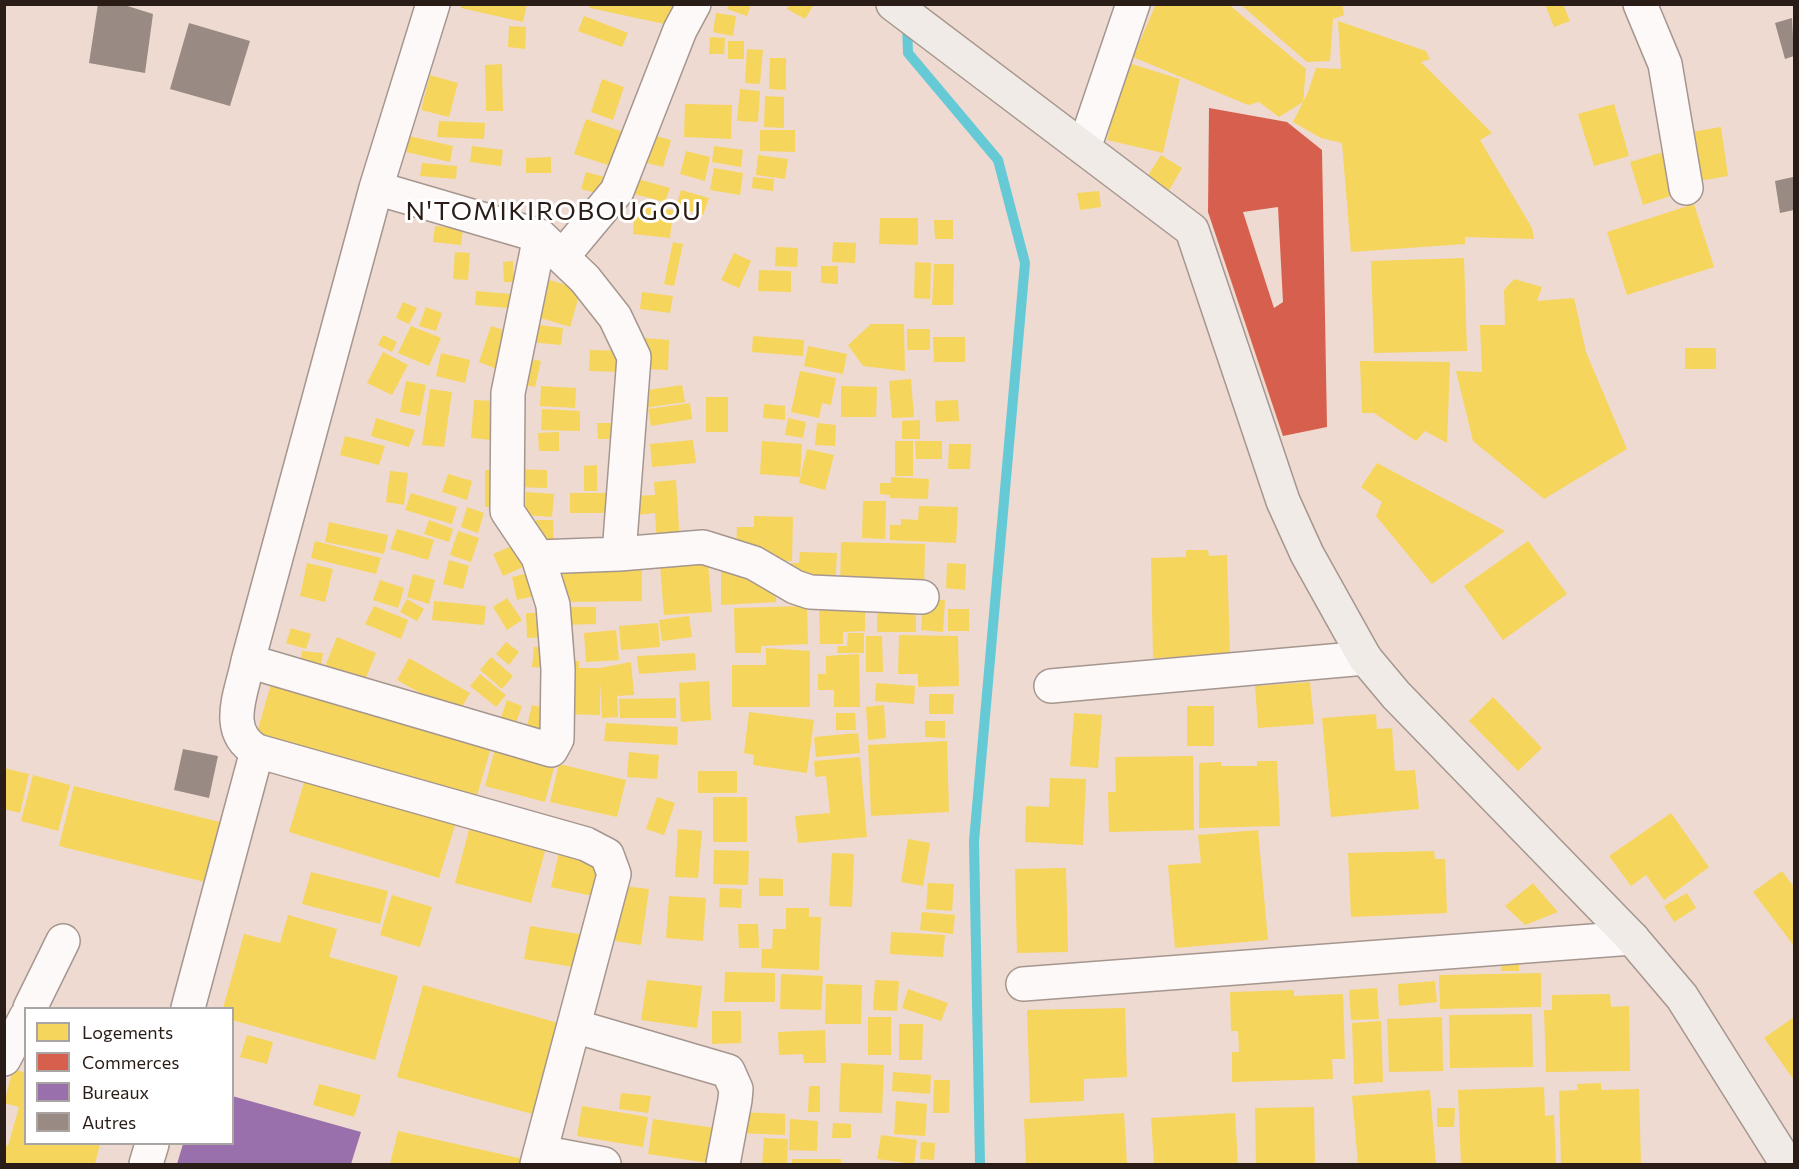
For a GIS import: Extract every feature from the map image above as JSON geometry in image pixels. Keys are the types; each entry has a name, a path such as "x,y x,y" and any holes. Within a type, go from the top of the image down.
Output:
{"street":[{"path":"432,4 376,188 248,661 235,723 244,743 257,751 586,844 607,855 614,874 538,1158 604,1164"},
{"path":"248,661 551,750 557,739 558,669 553,605 538,557 507,511 508,393 551,246 616,191 680,30 694,4"},
{"path":"893,4 1192,230 1283,501 1306,554 1365,658 1396,695 1632,938 1682,997 1787,1164"},
{"path":"1083,148 1133,4"},
{"path":"1640,4 1665,64 1686,188"},
{"path":"376,188 551,246 585,279 615,316 634,357 619,554"},
{"path":"538,557 619,554 703,546 754,563 795,587 810,592 922,597"},
{"path":"1051,686 1365,658"},
{"path":"188,1007 257,751"},
{"path":"1023,984 1632,938"},
{"path":"30,1007 63,941"},
{"path":"4,1059 24,1021"},
{"path":"574,1026 728,1071 736,1089 723,1164"},
{"path":"146,1164 151,1145"}],"building: Logements":[{"path":"461,4 527,4 523,22 461,8"},
{"path":"590,4 673,4 669,25 590,8"},
{"path":"729,4 751,4 747,16 727,9"},
{"path":"790,4 814,4 805,19 787,9"},
{"path":"1156,4 1228,4 1306,69 1303,102 1279,117 1259,102 1248,105 1133,57"},
{"path":"1240,4 1342,4 1344,15 1333,19 1330,61 1307,62"},
{"path":"1545,4 1563,4 1570,21 1554,27"},
{"path":"716,13 736,16 733,36 713,32"},
{"path":"584,16 628,33 622,47 578,31"},
{"path":"1338,21 1426,51 1430,59 1421,62 1492,133 1480,140 1532,228 1534,239 1465,237 1465,244 1351,252 1342,143 1321,138 1293,122 1308,92 1316,68 1341,69"},
{"path":"509,26 526,27 525,49 508,47"},
{"path":"710,37 725,38 724,54 709,54"},
{"path":"728,41 744,41 744,59 728,59"},
{"path":"747,49 763,50 760,84 745,83"},
{"path":"770,58 786,58 786,90 769,89"},
{"path":"1125,62 1180,79 1163,153 1107,140"},
{"path":"502,64 503,111 486,111 485,65"},
{"path":"430,75 458,83 449,117 421,110"},
{"path":"602,79 624,87 613,120 591,112"},
{"path":"740,89 760,91 758,122 737,121"},
{"path":"765,96 784,97 784,128 764,127"},
{"path":"685,104 732,105 731,139 684,137"},
{"path":"1614,104 1629,156 1594,166 1578,114"},
{"path":"586,119 626,133 614,167 574,154"},
{"path":"439,121 485,123 484,139 437,137"},
{"path":"1721,127 1728,176 1699,181 1691,132"},
{"path":"760,130 795,130 795,152 760,151"},
{"path":"652,135 671,140 663,167 643,162"},
{"path":"409,136 453,146 450,162 406,152"},
{"path":"472,146 503,150 501,166 470,162"},
{"path":"714,146 743,150 741,167 712,162"},
{"path":"1670,150 1683,192 1643,205 1630,162"},
{"path":"686,151 710,157 705,181 680,174"},
{"path":"758,155 788,159 785,179 756,175"},
{"path":"1161,155 1182,168 1169,190 1147,177"},
{"path":"551,157 551,173 526,173 526,158"},
{"path":"422,163 457,166 456,179 420,176"},
{"path":"714,168 743,173 740,195 710,190"},
{"path":"586,172 608,178 603,195 581,189"},
{"path":"753,177 774,179 773,191 752,188"},
{"path":"638,179 670,188 665,202 634,194"},
{"path":"681,190 709,198 703,215 676,207"},
{"path":"1099,191 1101,207 1080,210 1077,193"},
{"path":"1694,204 1714,267 1627,295 1607,232"},
{"path":"635,207 673,210 670,238 633,234"},
{"path":"880,218 918,218 918,245 879,244"},
{"path":"934,220 953,220 953,239 935,239"},
{"path":"435,226 463,229 461,245 433,242"},
{"path":"673,242 683,244 674,286 664,284"},
{"path":"833,242 856,243 855,263 832,262"},
{"path":"776,247 798,248 797,267 775,266"},
{"path":"455,252 470,253 468,280 453,279"},
{"path":"734,253 751,261 739,288 721,280"},
{"path":"1464,258 1467,351 1374,353 1371,261"},
{"path":"513,261 514,282 504,282 503,262"},
{"path":"915,262 931,263 930,299 914,298"},
{"path":"934,264 954,264 953,305 932,305"},
{"path":"821,266 838,266 838,284 821,283"},
{"path":"759,270 791,271 791,292 758,291"},
{"path":"539,277 581,289 570,327 528,314"},
{"path":"1514,279 1542,287 1537,301 1574,298 1586,352 1627,449 1544,499 1473,441 1456,371 1482,372 1480,325 1505,325 1504,290"},
{"path":"476,291 510,294 509,308 475,305"},
{"path":"642,292 673,296 670,313 640,309"},
{"path":"403,302 417,308 409,324 396,318"},
{"path":"426,307 442,313 436,331 419,326"},
{"path":"531,324 563,328 561,345 529,342"},
{"path":"871,324 904,324 905,371 863,366 848,345"},
{"path":"411,326 441,338 429,366 398,353"},
{"path":"491,326 515,334 502,371 479,362"},
{"path":"907,329 930,329 930,350 907,350"},
{"path":"383,335 397,342 392,352 378,345"},
{"path":"753,336 804,340 803,356 752,352"},
{"path":"933,337 965,337 965,362 934,362"},
{"path":"645,338 669,340 668,370 643,369"},
{"path":"808,346 847,354 843,374 804,366"},
{"path":"1685,348 1716,348 1716,369 1685,369"},
{"path":"590,350 625,351 624,372 589,371"},
{"path":"383,352 408,365 392,395 367,383"},
{"path":"441,353 470,360 465,383 436,376"},
{"path":"522,357 541,361 535,387 517,383"},
{"path":"1360,361 1450,362 1447,443 1425,431 1416,441 1374,413 1362,413"},
{"path":"800,371 836,378 831,405 822,403 819,418 791,412"},
{"path":"911,379 914,417 892,418 889,381"},
{"path":"406,381 426,385 420,416 400,412"},
{"path":"682,385 685,402 644,408 641,391"},
{"path":"541,386 576,388 575,408 540,406"},
{"path":"841,386 877,387 876,417 841,417"},
{"path":"430,389 452,392 444,447 422,445"},
{"path":"706,397 728,397 728,432 706,432"},
{"path":"474,400 493,401 491,440 471,438"},
{"path":"958,400 959,421 936,422 935,401"},
{"path":"690,403 692,419 651,426 648,409"},
{"path":"764,404 785,406 785,420 763,418"},
{"path":"542,409 580,411 580,431 541,430"},
{"path":"376,418 415,430 409,447 371,436"},
{"path":"788,418 806,422 803,438 785,435"},
{"path":"920,420 920,439 902,439 902,421"},
{"path":"597,423 619,423 619,439 598,439"},
{"path":"817,423 836,425 835,446 815,445"},
{"path":"559,432 559,451 539,451 538,433"},
{"path":"345,436 385,446 379,465 340,455"},
{"path":"693,440 696,463 652,467 650,444"},
{"path":"762,441 802,444 800,477 760,474"},
{"path":"895,441 913,441 913,476 895,476"},
{"path":"915,441 942,441 942,459 916,459"},
{"path":"949,444 971,444 970,469 948,469"},
{"path":"807,449 834,455 825,490 799,483"},
{"path":"1377,463 1505,531 1432,584 1376,516 1382,502 1361,487"},
{"path":"597,465 597,491 584,491 584,466"},
{"path":"514,469 547,470 547,488 514,487"},
{"path":"485,470 502,470 501,507 485,507"},
{"path":"390,471 408,473 404,505 386,502"},
{"path":"448,474 472,481 467,500 442,492"},
{"path":"891,477 929,479 928,499 890,498 890,495 880,494 880,483 891,483"},
{"path":"676,480 680,544 657,545 655,513 636,515 635,496 655,495 654,482"},
{"path":"526,492 554,494 552,517 525,515"},
{"path":"411,493 457,507 452,524 405,510"},
{"path":"570,493 612,493 612,513 570,513"},
{"path":"863,501 886,501 885,539 862,538"},
{"path":"919,506 958,507 956,543 890,540 890,525 901,525 901,519 918,520"},
{"path":"467,507 484,513 478,533 461,527"},
{"path":"754,516 793,517 792,561 753,560 736,549 737,527 754,527"},
{"path":"429,520 453,529 449,542 424,534"},
{"path":"536,520 553,520 554,551 537,552"},
{"path":"329,522 388,535 384,554 325,542"},
{"path":"397,529 434,540 428,560 390,549"},
{"path":"458,531 479,538 471,562 450,555"},
{"path":"315,541 381,558 376,574 311,558"},
{"path":"523,541 532,563 503,576 493,554"},
{"path":"1528,541 1567,594 1503,640 1464,586"},
{"path":"841,542 925,544 924,591 840,589"},
{"path":"1186,550 1208,550 1209,556 1227,555 1230,656 1153,658 1151,558 1186,557"},
{"path":"800,552 837,553 835,589 789,582 791,563 799,563"},
{"path":"449,560 469,566 463,589 443,584"},
{"path":"708,562 712,612 664,615 660,566"},
{"path":"307,563 333,569 325,602 300,596"},
{"path":"947,563 966,564 965,590 946,588"},
{"path":"642,566 642,601 561,602 561,567"},
{"path":"721,569 776,580 776,602 721,605"},
{"path":"533,572 538,595 517,600 512,577"},
{"path":"413,574 435,580 429,604 407,597"},
{"path":"380,580 404,588 398,608 373,600"},
{"path":"865,597 865,631 843,632 843,644 820,644 819,601"},
{"path":"507,598 522,620 507,630 493,607"},
{"path":"407,599 424,609 417,621 400,612"},
{"path":"923,599 945,600 943,632 921,630"},
{"path":"434,601 486,606 484,625 432,620"},
{"path":"877,604 916,604 916,632 877,632"},
{"path":"374,606 408,620 401,639 365,624"},
{"path":"807,606 808,644 761,646 761,653 735,653 734,608"},
{"path":"562,607 596,607 596,624 562,625"},
{"path":"948,609 969,609 969,631 948,631"},
{"path":"526,613 546,613 547,637 527,638"},
{"path":"689,616 692,637 662,641 659,620"},
{"path":"658,623 660,647 621,650 619,626"},
{"path":"291,628 311,634 306,649 286,643"},
{"path":"616,630 619,660 586,662 584,633"},
{"path":"848,633 864,633 864,653 837,653 838,646 847,646"},
{"path":"899,635 958,636 959,686 918,687 918,674 898,674"},
{"path":"866,636 882,636 883,672 866,672"},
{"path":"337,637 376,653 361,690 322,674"},
{"path":"506,642 519,652 509,665 496,654"},
{"path":"534,647 551,648 550,668 532,667"},
{"path":"766,648 810,651 810,707 732,707 732,665 766,665"},
{"path":"302,651 323,653 320,674 299,671"},
{"path":"695,653 696,670 639,674 637,656"},
{"path":"859,654 860,707 834,707 834,690 818,690 818,674 826,674 826,656"},
{"path":"491,657 513,676 502,689 480,670"},
{"path":"409,658 470,693 458,714 397,680"},
{"path":"562,661 579,661 579,668 600,668 631,662 634,695 617,696 618,717 602,718 600,681 600,715 561,714"},
{"path":"480,674 506,695 496,707 470,686"},
{"path":"273,677 493,741 476,799 256,736"},
{"path":"709,681 711,720 681,722 679,683"},
{"path":"1310,682 1314,724 1258,728 1255,686"},
{"path":"876,683 915,686 914,704 875,701"},
{"path":"929,694 954,694 953,714 929,714"},
{"path":"1493,697 1542,748 1518,771 1469,721"},
{"path":"676,698 676,718 620,718 619,699"},
{"path":"507,700 522,706 515,726 500,720"},
{"path":"532,705 553,710 546,739 525,734"},
{"path":"884,705 886,738 868,740 866,707"},
{"path":"1187,706 1214,706 1214,746 1187,746"},
{"path":"749,712 814,720 807,773 753,765 754,755 744,753"},
{"path":"836,713 855,713 856,730 836,730"},
{"path":"1074,713 1102,715 1098,768 1070,766"},
{"path":"1376,714 1377,729 1392,728 1395,771 1415,770 1419,809 1331,817 1322,718"},
{"path":"925,721 945,721 945,738 925,737"},
{"path":"606,723 678,727 677,745 604,741"},
{"path":"858,733 860,753 816,757 814,737"},
{"path":"947,741 949,812 871,816 868,745"},
{"path":"496,745 556,760 545,802 485,786"},
{"path":"629,752 659,755 657,779 627,777"},
{"path":"1193,756 1194,830 1109,832 1108,792 1116,792 1115,757"},
{"path":"860,757 867,837 798,843 795,816 830,813 826,776 815,777 814,761"},
{"path":"1257,761 1277,761 1280,826 1199,828 1199,763 1221,762 1221,766 1257,766"},
{"path":"559,764 626,780 617,817 550,802"},
{"path":"4,768 29,774 20,813 4,809"},
{"path":"698,771 737,771 737,793 698,793"},
{"path":"33,775 70,785 58,831 21,821"},
{"path":"306,776 456,822 439,878 289,832"},
{"path":"1050,778 1086,779 1083,845 1025,842 1026,806 1049,807"},
{"path":"74,786 228,824 213,884 59,846"},
{"path":"657,797 675,803 664,835 646,829"},
{"path":"713,797 747,797 747,842 713,842"},
{"path":"1671,813 1709,867 1664,900 1646,875 1631,886 1609,856"},
{"path":"470,826 546,847 531,903 455,883"},
{"path":"678,829 702,831 698,878 675,877"},
{"path":"1258,830 1268,940 1175,948 1168,865 1201,863 1198,835"},
{"path":"908,839 930,843 923,886 901,882"},
{"path":"714,850 749,851 748,885 713,884"},
{"path":"1434,851 1435,859 1445,859 1447,913 1351,917 1348,853"},
{"path":"559,852 605,862 597,897 551,887"},
{"path":"832,853 854,854 852,907 829,906"},
{"path":"1066,868 1068,952 1017,953 1015,869"},
{"path":"1782,871 1794,887 1794,946 1753,892"},
{"path":"311,872 388,891 380,924 302,904"},
{"path":"759,878 783,879 783,896 759,896"},
{"path":"928,883 954,884 952,911 926,909"},
{"path":"1533,883 1558,912 1525,925 1505,906"},
{"path":"623,886 649,889 641,945 615,941"},
{"path":"720,888 742,889 741,908 719,907"},
{"path":"1687,893 1696,908 1674,922 1664,906"},
{"path":"392,895 432,907 420,947 380,935"},
{"path":"669,896 706,898 703,941 666,938"},
{"path":"786,908 809,908 809,917 821,917 819,970 761,968 762,949 772,949 773,929 786,929"},
{"path":"922,912 955,915 953,934 920,930"},
{"path":"288,915 337,929 329,957 398,976 375,1060 234,1021 234,1007 223,1007 244,934 280,943"},
{"path":"738,924 758,924 759,948 739,948"},
{"path":"530,926 585,935 580,968 524,959"},
{"path":"891,932 945,935 943,957 890,954"},
{"path":"1501,953 1519,953 1519,971 1501,971"},
{"path":"725,972 775,973 775,1002 724,1002"},
{"path":"1541,973 1541,1007 1440,1009 1439,975"},
{"path":"781,974 823,976 821,1010 780,1009"},
{"path":"647,980 702,986 697,1028 641,1020"},
{"path":"875,980 899,981 897,1011 873,1010"},
{"path":"1435,981 1437,1002 1399,1006 1398,984"},
{"path":"826,984 862,985 861,1024 825,1024"},
{"path":"423,985 562,1024 536,1115 397,1077"},
{"path":"1377,988 1379,1019 1351,1020 1349,990"},
{"path":"908,989 948,1003 941,1021 902,1008"},
{"path":"1294,990 1294,996 1343,994 1345,1059 1332,1059 1333,1079 1232,1082 1232,1052 1239,1052 1238,1031 1231,1031 1230,992"},
{"path":"1610,994 1611,1007 1629,1006 1630,1071 1546,1072 1544,1010 1552,1010 1552,995"},
{"path":"1125,1008 1127,1077 1084,1079 1084,1101 1030,1103 1027,1010"},
{"path":"712,1011 741,1011 741,1043 712,1044"},
{"path":"1532,1014 1533,1067 1450,1068 1449,1015"},
{"path":"868,1017 891,1017 891,1055 868,1055"},
{"path":"1442,1017 1443,1071 1389,1072 1387,1019"},
{"path":"1794,1017 1794,1080 1764,1038"},
{"path":"1381,1021 1383,1082 1354,1084 1352,1023"},
{"path":"899,1024 923,1024 922,1060 899,1060"},
{"path":"825,1030 826,1063 804,1063 803,1054 779,1055 778,1032"},
{"path":"247,1035 273,1042 267,1064 240,1057"},
{"path":"841,1063 884,1065 882,1113 839,1112"},
{"path":"13,1069 24,1072 24,1145 100,1145 95,1164 4,1164 4,1145 8,1146 19,1107 4,1103"},
{"path":"893,1072 931,1075 930,1094 892,1091"},
{"path":"934,1080 950,1080 949,1113 933,1113"},
{"path":"1601,1083 1601,1090 1639,1089 1641,1164 1561,1164 1559,1091 1578,1090 1577,1084"},
{"path":"319,1084 361,1095 354,1117 313,1105"},
{"path":"809,1086 820,1086 820,1112 808,1112"},
{"path":"1544,1087 1545,1116 1554,1115 1556,1164 1461,1164 1458,1090"},
{"path":"1430,1090 1436,1164 1358,1164 1352,1096"},
{"path":"621,1093 651,1096 648,1113 619,1109"},
{"path":"896,1101 927,1104 925,1136 894,1134"},
{"path":"582,1106 648,1117 643,1147 577,1136"},
{"path":"1314,1107 1315,1164 1256,1164 1255,1108"},
{"path":"1437,1108 1455,1108 1454,1127 1437,1127"},
{"path":"741,1112 785,1114 785,1135 740,1133"},
{"path":"1124,1113 1127,1164 1026,1164 1024,1119"},
{"path":"1235,1113 1238,1164 1154,1164 1151,1118"},
{"path":"653,1119 715,1128 709,1163 648,1154"},
{"path":"790,1119 818,1121 817,1151 789,1150"},
{"path":"833,1123 851,1124 851,1138 832,1138"},
{"path":"398,1131 523,1159 522,1164 390,1164"},
{"path":"881,1135 917,1140 914,1164 877,1159"},
{"path":"764,1138 788,1139 787,1164 762,1164"},
{"path":"921,1142 935,1143 934,1160 920,1159"},
{"path":"792,1159 841,1159 841,1164 792,1164"}],"building: Commerces":[{"path":"1209,108 1287,122 1322,150 1327,427 1283,436 1208,212","holes":["1278,207 1283,302 1274,308 1243,212"]}],"building: Bureaux":[{"path":"234,1097 361,1132 351,1164 177,1164 183,1145 234,1145"}],"building: Autres":[{"path":"98,4 121,4 153,14 145,73 89,63"},
{"path":"1792,18 1794,56 1785,59 1775,23"},
{"path":"189,23 250,41 230,106 170,89"},
{"path":"1793,177 1794,210 1780,213 1775,181"},
{"path":"183,749 218,756 209,798 174,790"}],"waterway":[{"path":"907,23 908,53 998,160 1025,263 974,841 980,1164"}],"district":[{"name":"N'TOMIKIROBOUGOU","path":"554,211"}]}
